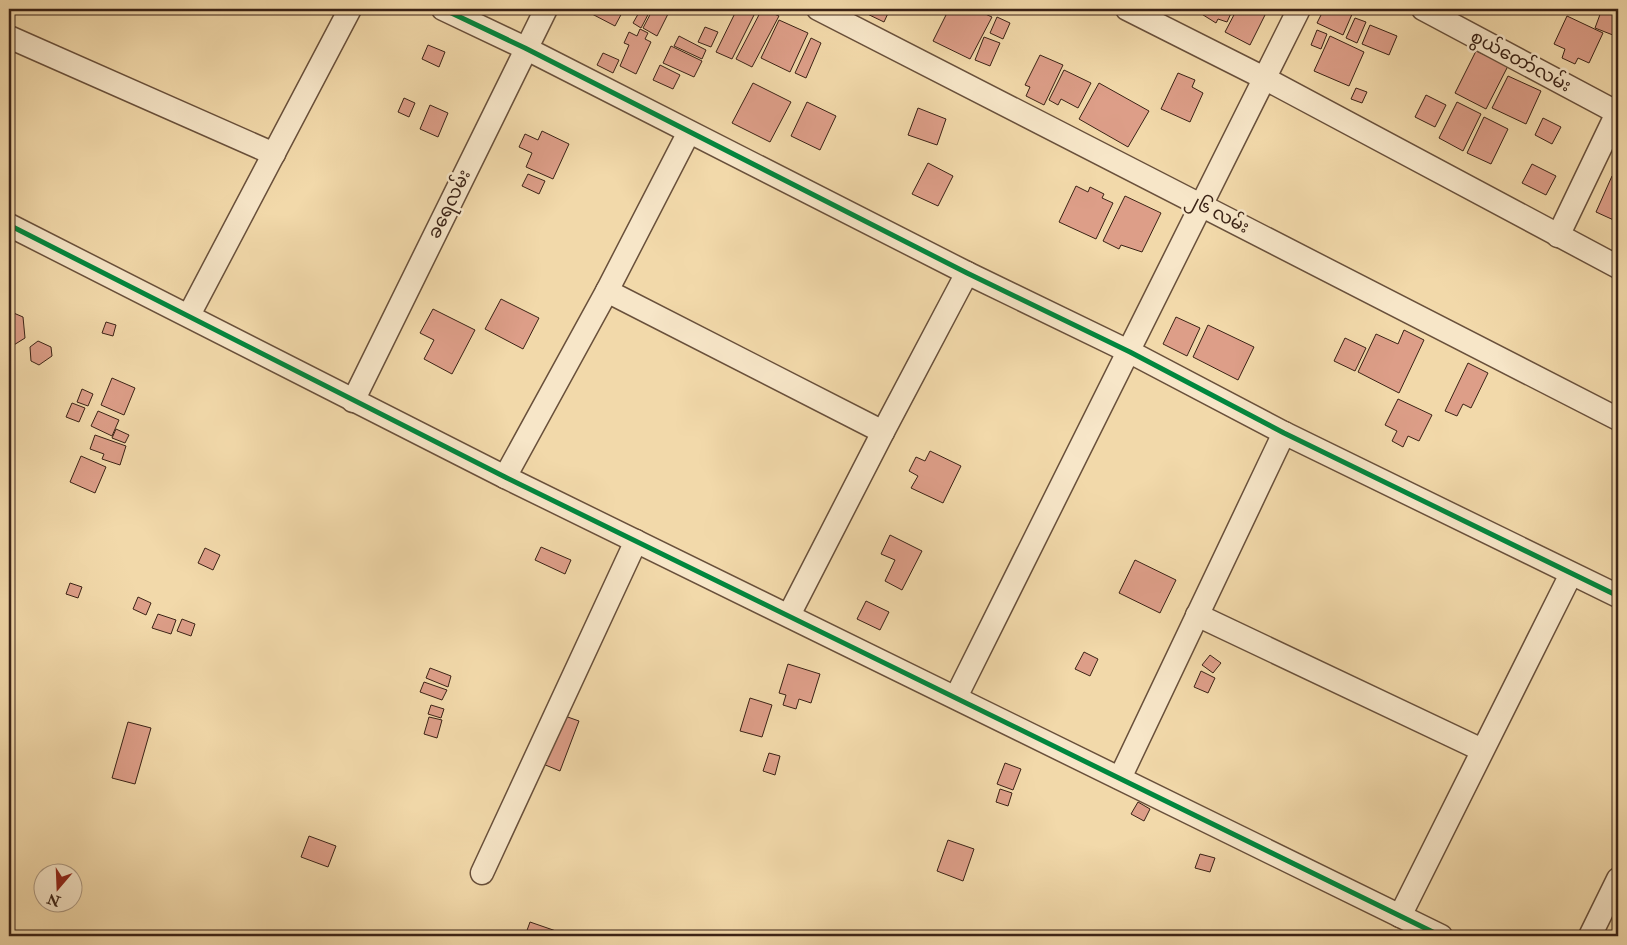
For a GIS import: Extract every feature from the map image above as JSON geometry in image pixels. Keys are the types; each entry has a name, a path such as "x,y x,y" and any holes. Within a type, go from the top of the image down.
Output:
{"street":[{"path":"189,315 350,9"},
{"path":"442,9 525,48 967,273 1130,352 1284,433 1618,596"},
{"name":"ခရေလမ်း","path":"353,401 525,48 546,9"},
{"name":"၂၆ လမ်း","path":"818,9 1618,420"},
{"path":"1127,9 1264,78 1618,267"},
{"path":"956,697 1130,352 1200,204 1300,9"},
{"name":"စွယ်တော်လမ်း","path":"1423,9 1618,112"},
{"path":"9,37 274,154"},
{"path":"1558,236 1618,112"},
{"path":"505,478 607,291 689,132"},
{"path":"9,225 189,315 505,478 789,615 1441,936"},
{"path":"789,615 882,432 967,273"},
{"path":"607,291 882,432"},
{"path":"1120,778 1284,433"},
{"path":"482,873 636,541"},
{"path":"1400,916 1572,574"},
{"path":"1197,615 1482,750"},
{"path":"1590,936 1618,878"}],"building":[{"path":"595,9 624,9 615,26 592,14"},
{"path":"641,9 651,9 641,28 633,23"},
{"path":"653,9 668,14 657,36 643,28"},
{"path":"737,9 757,9 732,59 716,52"},
{"path":"762,9 779,16 752,67 736,59"},
{"path":"857,9 890,9 884,22"},
{"path":"949,9 985,9 983,13 992,17 970,59 933,41"},
{"path":"1202,9 1233,9 1227,22 1218,19 1216,23 1200,13"},
{"path":"1237,9 1268,9 1250,45 1225,32"},
{"path":"1324,9 1348,9 1353,12 1343,35 1317,23"},
{"path":"1602,9 1618,9 1618,37 1595,28"},
{"path":"1567,16 1603,33 1589,63 1578,58 1575,64 1562,58 1565,49 1554,44"},
{"path":"997,17 1010,23 1003,39 990,33"},
{"path":"1355,18 1366,22 1357,43 1346,38"},
{"path":"779,20 808,33 790,72 761,58"},
{"path":"1370,25 1397,36 1389,55 1362,44"},
{"path":"705,27 718,32 711,47 698,42"},
{"path":"640,29 648,33 645,39 651,42 636,74 620,66 629,45 624,43 629,32 637,36"},
{"path":"1317,30 1327,34 1321,49 1311,45"},
{"path":"679,36 706,50 702,59 674,46"},
{"path":"1330,36 1364,52 1349,86 1314,71"},
{"path":"984,37 1000,43 990,66 975,60"},
{"path":"811,38 821,43 806,78 795,73"},
{"path":"428,45 445,52 439,67 422,59"},
{"path":"671,46 702,61 694,77 663,63"},
{"path":"1476,51 1508,66 1486,109 1455,93"},
{"path":"603,53 619,60 613,73 597,65"},
{"path":"1040,55 1063,65 1044,105 1026,96 1030,87 1025,85"},
{"path":"660,65 680,75 673,89 653,80"},
{"path":"1064,70 1091,83 1078,108 1061,99 1058,105 1049,100"},
{"path":"1178,73 1195,80 1192,87 1203,93 1190,122 1161,109"},
{"path":"1508,76 1541,91 1526,124 1492,108"},
{"path":"753,83 791,102 770,142 732,123"},
{"path":"1099,83 1149,111 1128,147 1079,119"},
{"path":"1356,88 1367,92 1362,103 1351,99"},
{"path":"1426,95 1446,105 1435,127 1415,117"},
{"path":"404,98 415,103 409,117 398,112"},
{"path":"807,102 836,116 820,150 791,136"},
{"path":"1457,102 1481,114 1463,151 1439,138"},
{"path":"430,105 448,113 438,137 420,129"},
{"path":"918,108 946,119 937,145 908,135"},
{"path":"1484,117 1508,129 1491,164 1467,153"},
{"path":"1543,118 1561,127 1552,144 1535,135"},
{"path":"542,131 569,144 553,179 526,167 532,153 519,147 525,134 538,140"},
{"path":"928,163 953,176 938,206 912,194"},
{"path":"1532,164 1556,176 1546,195 1522,183"},
{"path":"528,174 545,181 539,194 522,186"},
{"path":"1612,176 1618,179 1618,222 1596,212"},
{"path":"1076,186 1088,192 1090,187 1104,194 1102,198 1113,203 1096,239 1059,222"},
{"path":"1125,196 1161,213 1142,252 1121,245 1119,249 1103,241"},
{"path":"501,299 539,318 523,349 485,329"},
{"path":"433,309 475,330 452,374 424,359 434,340 420,333"},
{"path":"9,311 23,317 25,338 9,348"},
{"path":"1176,317 1200,328 1187,356 1163,344"},
{"path":"106,322 116,325 113,336 102,333"},
{"path":"1208,325 1254,347 1238,380 1193,357"},
{"path":"1404,330 1424,340 1399,393 1358,372 1376,334 1398,344"},
{"path":"1345,338 1366,348 1355,371 1334,361"},
{"path":"38,341 51,347 52,356 39,365 31,361 30,347"},
{"path":"1468,363 1488,373 1471,408 1463,404 1457,416 1445,411"},
{"path":"112,378 135,388 124,415 101,405"},
{"path":"82,389 93,394 88,406 77,402"},
{"path":"1398,399 1432,415 1419,441 1408,436 1403,447 1392,441 1397,431 1385,425"},
{"path":"72,403 85,408 79,422 66,417"},
{"path":"98,411 119,420 112,436 91,426"},
{"path":"116,429 129,435 125,443 112,438"},
{"path":"95,435 126,446 120,465 102,459 104,454 90,449"},
{"path":"930,451 961,466 943,503 911,488 918,476 909,471 916,457 925,461"},
{"path":"81,456 106,467 95,493 70,482"},
{"path":"890,535 922,551 902,590 885,581 895,560 881,554"},
{"path":"541,547 571,560 565,574 535,560"},
{"path":"205,548 220,555 213,570 198,563"},
{"path":"1135,560 1176,580 1160,613 1119,593"},
{"path":"70,583 82,587 78,598 66,594"},
{"path":"138,597 151,603 146,615 133,609"},
{"path":"866,601 889,612 880,630 857,619"},
{"path":"158,614 176,620 171,634 152,628"},
{"path":"182,619 195,624 191,636 177,631"},
{"path":"1084,652 1098,659 1090,676 1075,669"},
{"path":"1210,655 1221,663 1213,673 1202,665"},
{"path":"788,664 820,674 811,703 799,699 796,709 783,705 786,695 779,693"},
{"path":"430,668 451,676 448,687 426,678"},
{"path":"1201,671 1215,678 1208,693 1194,687"},
{"path":"424,682 447,690 442,700 420,692"},
{"path":"750,698 772,705 762,737 740,731"},
{"path":"431,705 444,709 441,718 428,714"},
{"path":"562,715 579,721 560,771 543,764"},
{"path":"429,717 442,720 437,738 424,734"},
{"path":"128,722 151,728 135,784 112,778"},
{"path":"769,753 780,756 775,775 763,771"},
{"path":"1005,763 1021,769 1013,790 997,784"},
{"path":"1000,789 1012,793 1008,806 996,802"},
{"path":"1138,802 1150,809 1144,821 1131,814"},
{"path":"309,836 336,846 328,867 301,857"},
{"path":"948,840 974,849 963,881 937,871"},
{"path":"1200,854 1215,858 1210,872 1195,868"},
{"path":"530,922 556,931 554,936 525,936"}],"cycle path":[{"path":"443,9 525,48 967,273 1130,352 1284,433 1618,596"},
{"path":"9,225 505,477 1441,936"}]}
